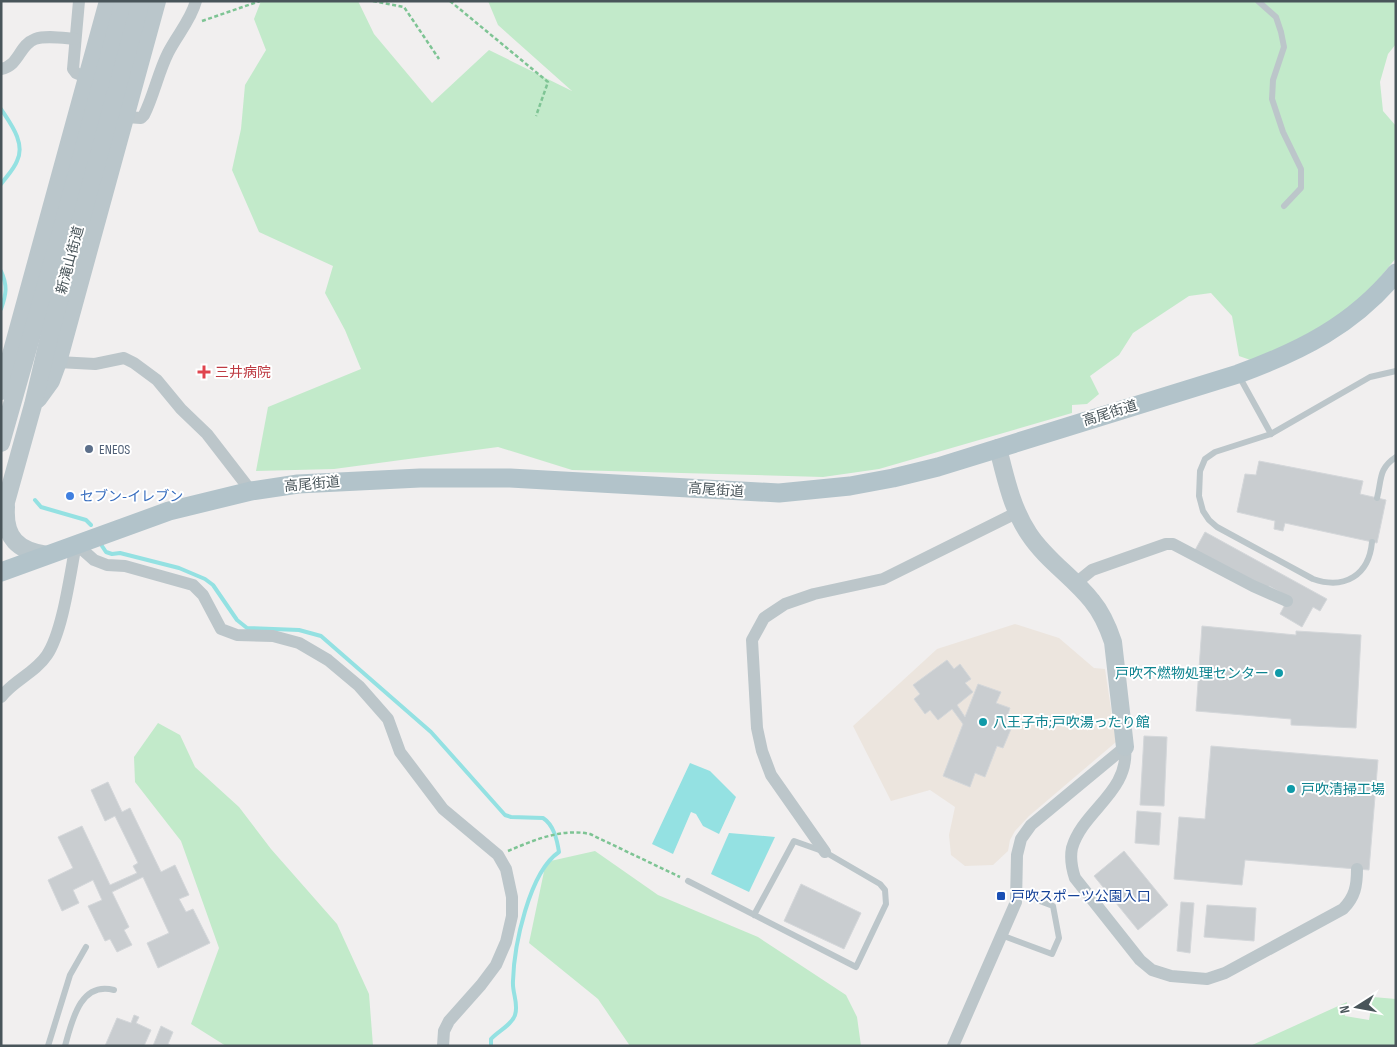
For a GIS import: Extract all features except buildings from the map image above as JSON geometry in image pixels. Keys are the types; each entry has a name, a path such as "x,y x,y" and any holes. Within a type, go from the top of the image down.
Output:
{"main road":[{"path":"1,392 6,360 88,78 108,1"},
{"name":"新滝山街道","path":"1,443 65,220 124,1"},
{"name":"新滝山街道","path":"1,520 141,1"},
{"path":"33,405 51,381 58,362 157,1"},
{"name":"高尾街道","path":"1,572 169,511 251,491 298,484 420,478 489,478 761,493 796,492 850,486 893,478 938,467 1238,374 1286,356 1327,334 1354,316 1396,273"},
{"path":"998,448 1006,479 1018,512 1029,534 1044,553 1093,602 1108,625 1113,642 1126,747"},
{"path":"6,502 5,517 12,538 20,547 33,553 48,555"}],"street":[{"path":"79,1 73,69 88,78"},
{"path":"126,117 141,118 144,115 161,68 178,35 193,12 196,1"},
{"path":"1,69 11,66 27,44 33,40 40,38 75,39"},
{"path":"58,362 95,364 124,358 150,374 181,409 207,434 251,491"},
{"path":"825,852 771,775 762,751 757,728 752,640 764,618 785,604 814,594 883,579 1018,512"},
{"path":"1,697 8,688 35,669 47,655 54,641 76,544 94,560 107,565 125,566 193,585 203,595 221,629 237,635 274,636 299,643 328,660 359,686 388,719 400,752 443,808 498,855 506,869 512,897 512,916 506,942 496,965 482,985 449,1021 444,1031 443,1046"},
{"path":"1076,583 1092,570 1166,544 1173,544 1253,586 1287,601"},
{"path":"1126,747 1125,768 1119,780 1077,836 1072,849 1071,864 1079,884 1140,960 1152,970 1171,976 1207,979 1225,973 1344,909 1351,901 1356,890 1357,869"},
{"path":"953,1046 1016,902 1017,855 1020,838 1031,825 1126,747"}],"lane":[{"path":"1258,1 1276,17 1281,32 1284,47 1273,80 1272,99 1283,132 1301,169 1301,188 1284,206"},
{"path":"1372,542 1371,555 1361,571 1345,581 1335,583 1313,579 1217,527 1209,520 1203,511 1199,496 1200,471 1205,459 1215,452 1272,434 1370,377 1396,371"},
{"path":"1238,374 1272,434"},
{"path":"1377,498 1381,472 1396,457"},
{"path":"688,881 754,915 856,967 886,904 885,890 880,884 825,852 794,841 754,915"},
{"path":"1001,935 1052,954 1058,938 1053,906 1016,892"},
{"path":"48,1046 70,975 86,947"},
{"path":"65,1046 79,1006 89,992 105,987 114,990"}],"path":[{"path":"184,27 260,1"},
{"path":"373,1 404,8 439,59"},
{"path":"450,1 548,82 536,116"},
{"path":"498,855 532,841 564,833 580,832 590,834 688,881"}],"shaded area":[{"path":"1015,624 1059,638 1094,668 1105,669 1116,742 1029,816 1015,831 1010,840 1008,851 993,865 965,866 951,855 949,835 955,807 930,790 891,801 853,726 937,649"}],"green space":[{"path":"261,1 358,1 374,34 432,103 489,50 572,91 498,25 488,1 1396,1 1396,44 1388,54 1380,82 1383,111 1396,126 1396,258 1365,296 1320,333 1259,363 1239,356 1232,316 1211,293 1189,296 1133,333 1119,355 1090,376 1099,394 1087,404 1072,405 1072,413 879,469 823,477 572,470 498,447 334,469 256,471 268,407 361,369 345,330 325,293 333,266 259,232 232,170 241,129 245,85 266,50 254,19"},
{"path":"158,723 180,735 195,767 239,807 271,849 337,924 369,994 373,1046 226,1046 191,1024 219,948 181,841 135,782 134,757"},
{"path":"595,851 658,895 758,937 846,995 857,1017 861,1046 630,1046 598,999 529,943 546,862"},
{"path":"1373,997 1396,999 1396,1046 1250,1046 1347,1002 1345,1016 1369,1020"}],"water":[{"path":"690,763 710,771 736,797 719,834 703,826 696,814 691,812 673,854 652,844"},
{"path":"729,833 775,837 749,892 711,874"}],"waterway":[{"path":"1,109 16,134 20,147 16,164 1,184"},
{"path":"1,271 6,290 1,309"},
{"path":"35,500 41,507 86,520 91,525"},
{"path":"102,546 106,552 112,554 120,553 179,568 205,579 213,585 237,620 247,628 299,630 321,636 431,732 505,815 511,817 543,818 547,821 556,838 559,852 548,862 539,876 525,911 514,966 515,1015 508,1025 491,1039 491,1046"}],"place":[{"name":"三井病院","path":"204,372"},
{"name":"ENEOS","path":"89,449"},
{"name":"セブン-イレブン","path":"70,496"},
{"name":"戸吹不燃物処理センター","path":"1279,673"},
{"name":"八王子市;戸吹湯ったり館","path":"983,722"},
{"name":"戸吹清掃工場","path":"1291,789"},
{"name":"戸吹スポーツ公園入口","path":"1001,896"}]}
